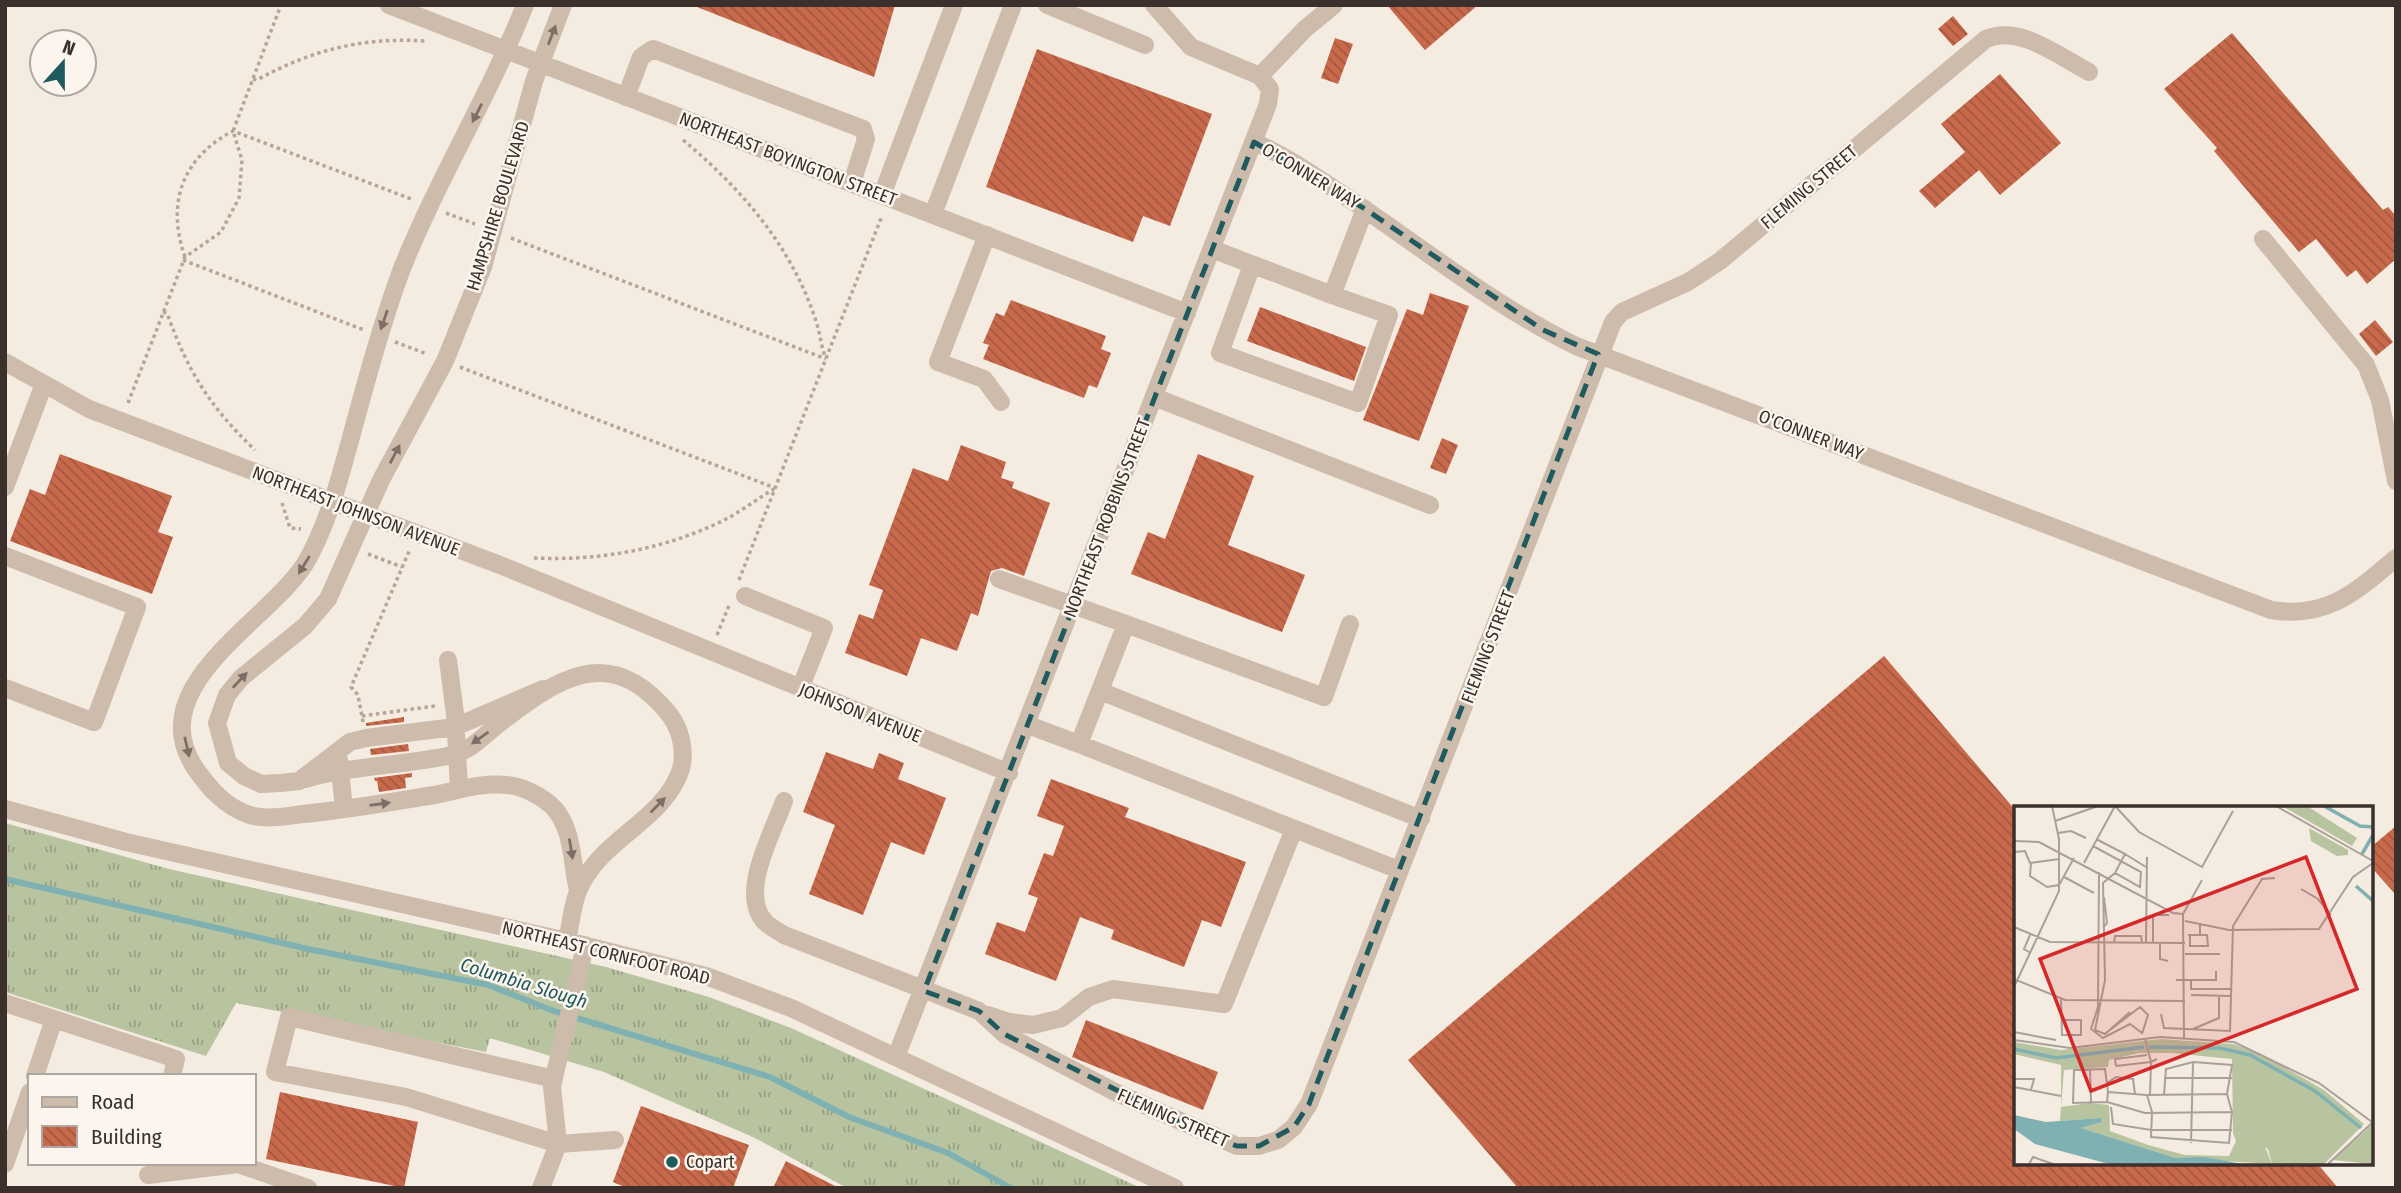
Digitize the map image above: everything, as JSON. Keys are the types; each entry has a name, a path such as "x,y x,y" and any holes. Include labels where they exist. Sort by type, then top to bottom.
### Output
{"street":[{"name":"NORTHEAST BOYINGTON STREET","path":"389,5 1187,313"},
{"path":"525,5 507,51 429,206 401,271 379,335 332,503 309,557 288,588 249,621 196,680 186,707 184,732 189,758 204,780 225,803 252,816 285,816 344,809 433,796 458,788 510,785 534,794 554,809 568,833 578,890"},
{"name":"HAMPSHIRE BOULEVARD","path":"455,755 340,769 299,781 261,784 244,776 228,763 217,723 227,695 241,678 305,626 328,600 353,549 380,481 445,361 494,232 540,65 563,5"},
{"path":"886,196 954,5"},
{"path":"933,215 1013,5"},
{"path":"1047,5 1145,45"},
{"path":"1154,5 1191,47 1260,76 1305,29 1334,5"},
{"name":"FLEMING STREET","path":"784,801 756,878 753,895 766,923 784,935 979,1012 1004,1034 1117,1093 1211,1137 1237,1146 1259,1146 1278,1140 1294,1127 1310,1104 1598,354 1613,322 1622,312 1688,282 1720,261 1986,39 2005,34 2023,38 2089,72"},
{"path":"626,97 641,57 653,48 863,129 866,139 852,183"},
{"name":"NORTHEAST ROBBINS STREET","path":"896,1057 1254,142 1268,104 1270,89 1260,76"},
{"name":"O'CONNER WAY","path":"1254,142 1276,152 1365,209 1543,330 1598,354 2271,610 2308,612 2329,606 2363,585 2396,558"},
{"path":"1332,295 1365,209"},
{"path":"987,235 938,362 984,379 1001,402"},
{"path":"2263,239 2367,365 2380,400 2396,481"},
{"path":"1212,249 1389,315 1358,403 1220,353 1252,265"},
{"name":"NORTHEAST JOHNSON AVENUE","path":"5,362 89,409 365,516 713,645"},
{"path":"5,487 11,458 44,384"},
{"path":"1154,397 1430,505"},
{"path":"5,556 137,607 94,722 5,688"},
{"path":"999,579 1324,697 1350,624"},
{"path":"738,593 824,628 800,689"},
{"path":"1079,744 1126,624"},
{"name":"JOHNSON AVENUE","path":"713,645 800,689 1009,773"},
{"path":"448,660 454,704 458,788"},
{"path":"299,781 338,749 366,738 455,727 577,674 611,674 637,684 655,697 677,724 682,746 682,766 671,791 657,808 603,853 578,890 567,941"},
{"path":"455,755 543,689"},
{"path":"1100,691 1421,819"},
{"path":"1028,725 1399,870"},
{"path":"338,749 344,809"},
{"name":"NORTHEAST CORNFOOT ROAD","path":"5,808 115,839 586,945 694,973 749,991 1175,1188"},
{"path":"979,1012 1009,1022 1033,1025 1062,1018 1089,997 1113,989 1224,1004 1294,829"},
{"path":"541,1188 558,1144 555,1071 586,945"},
{"path":"5,1003 176,1059 172,1074"},
{"path":"555,1071 289,1017 275,1072 406,1097 558,1144 615,1140"},
{"path":"36,1074 54,1019"},
{"path":"5,1164 28,1098"},
{"path":"148,1175 230,1165"},
{"path":"241,1165 308,1188"}],"path":[{"path":"184,259 176,225 177,204 186,175 210,146 233,131 281,5"},
{"path":"253,79 257,80 305,57 359,41 430,41"},
{"path":"685,120 680,133 681,139 742,193 781,248 812,311 826,359"},
{"path":"233,131 415,201"},
{"path":"126,406 184,259 220,232 239,198 242,160 233,131"},
{"path":"713,645 738,593 886,196"},
{"path":"443,212 480,226"},
{"path":"508,237 826,359"},
{"path":"184,259 365,330"},
{"path":"163,312 167,313 189,369 208,400 261,457 263,461 259,475"},
{"path":"393,341 431,356"},
{"path":"457,366 775,488"},
{"path":"535,564 526,559 613,555 676,540 727,518 775,488"},
{"path":"281,500 290,528 318,536"},
{"path":"366,738 358,695 351,687 410,548 422,553"},
{"path":"353,549 402,567"},
{"path":"362,716 454,704"}],"highlighted area":[{"path":"1254,142 1365,209 1543,330 1598,354 1309,1104 1294,1127 1259,1146 1237,1146 1211,1137 1004,1034 979,1011 924,991"}],"green space":[{"path":"5,823 169,869 606,967 709,997 791,1028 1141,1188 847,1188 755,1138 604,1072 490,1038 486,1052 236,1003 206,1056 5,992"}],"building":[{"path":"692,5 895,5 874,77"},
{"path":"1387,5 1478,5 1425,50"},
{"path":"1953,16 1968,34 1953,46 1938,29"},
{"path":"2232,33 2383,210 2388,207 2396,216 2396,259 2367,284 2356,270 2347,277 2316,239 2299,252 2214,151 2217,148 2164,89"},
{"path":"1335,38 1353,44 1338,84 1321,78"},
{"path":"1037,49 1212,114 1170,226 1143,216 1133,242 986,187"},
{"path":"2000,74 2061,143 2000,195 1979,170 1935,208 1919,191 1965,152 1941,124"},
{"path":"1430,293 1469,306 1419,441 1363,420 1407,309 1423,315"},
{"path":"1011,300 1106,336 1101,349 1111,353 1097,388 1089,385 1084,398 983,359 989,345 983,343 996,313 1004,316"},
{"path":"1260,307 1366,347 1354,381 1247,341"},
{"path":"2375,320 2393,342 2376,356 2359,334"},
{"path":"1442,438 1458,445 1446,474 1430,468"},
{"path":"961,445 1006,462 1001,478 1014,482 1012,488 1050,503 1024,576 1002,568 991,571 978,616 971,613 957,651 921,638 907,676 845,653 859,614 873,619 883,590 869,585 913,468 948,481"},
{"path":"60,454 172,496 158,532 173,537 152,594 10,541 30,489 45,495"},
{"path":"1198,454 1254,476 1228,545 1305,575 1282,632 1131,574 1148,532 1165,539"},
{"path":"1884,656 2014,809 2014,1165 2319,1165 2338,1188 1518,1188 1408,1060"},
{"path":"404,717 404,722 366,726 366,723"},
{"path":"408,744 409,751 371,755 370,749"},
{"path":"826,752 873,769 879,753 904,763 898,779 946,798 924,855 891,842 863,915 809,894 835,825 803,812"},
{"path":"412,773 412,777 405,778 406,788 379,792 374,778"},
{"path":"1051,779 1129,808 1125,817 1246,862 1221,927 1202,920 1184,967 1111,939 1114,930 1080,917 1056,981 985,954 997,922 1025,932 1038,898 1028,894 1044,853 1053,856 1064,826 1037,816"},
{"path":"2396,826 2396,895 2373,869 2373,845"},
{"path":"1086,1020 1218,1072 1203,1110 1072,1057"},
{"path":"280,1092 418,1122 404,1188 266,1159"},
{"path":"641,1106 749,1145 733,1188 627,1188 613,1182"},
{"path":"786,1161 839,1188 773,1188"}],"waterway":[{"name":"Columbia Slough","path":"5,879 308,949 488,985 554,1011 770,1077 849,1117 948,1153 1011,1188"}],"place":[{"name":"Copart","path":"672,1162"}]}
